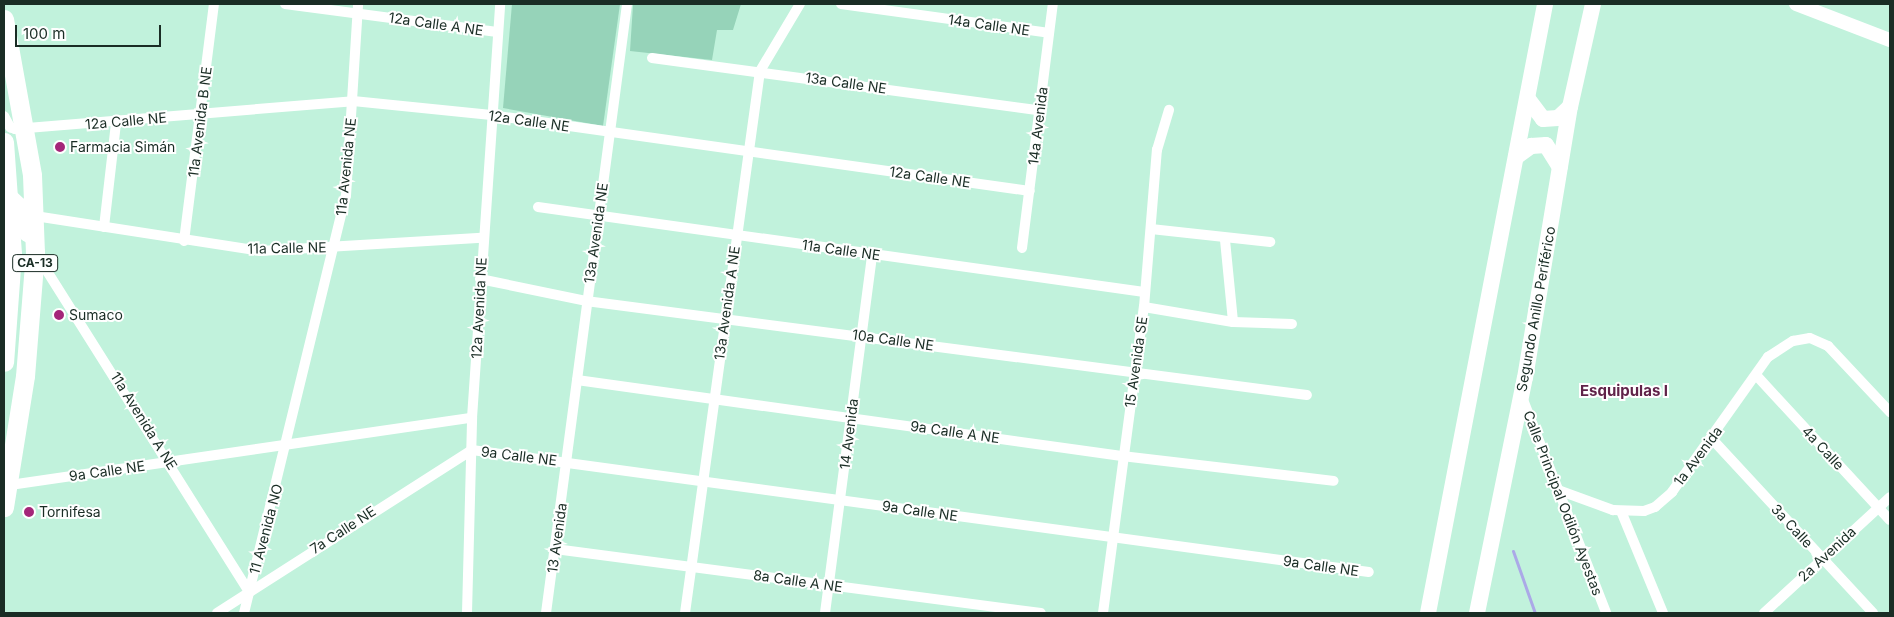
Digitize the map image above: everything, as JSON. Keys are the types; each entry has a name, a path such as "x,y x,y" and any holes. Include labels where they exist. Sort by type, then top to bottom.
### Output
{"highway":[{"name":"CA-13","path":"4,19 26,128 35,216 35,247 25,376 10,485 4,507"},
{"name":"CA-13","path":"4,142 8,253 4,362"}],"main road":[{"path":"1428,613 1545,4"},
{"name":"Segundo Anillo Periférico","path":"1477,613 1521,393 1570,107 1593,4"},
{"path":"1528,99 1543,119 1558,118 1570,107"},
{"path":"1516,157 1531,146 1546,145 1560,167"}],"street":[{"name":"11a Avenida B NE","path":"184,241 202,114 214,4"},
{"name":"12a Calle A NE","path":"285,4 357,8 497,32"},
{"name":"12a Avenida NE","path":"467,613 472,418 490,115 500,4"},
{"name":"13a Avenida NE","path":"567,462 586,300 611,133 627,4"},
{"name":"13a Avenida A NE","path":"685,613 716,398 724,316 760,71 800,4"},
{"name":"14a Calle NE","path":"841,4 1049,33"},
{"name":"14a Avenida","path":"1022,248 1053,4"},
{"path":"1796,4 1890,40"},
{"name":"11a Avenida NE","path":"288,444 346,196 357,8"},
{"name":"13a Calle NE","path":"652,58 1040,110"},
{"name":"12a Calle NE","path":"26,128 116,123 353,101 490,115 749,153 1030,191"},
{"name":"15 Avenida SE","path":"1103,613 1122,456 1144,307 1157,150 1168,110"},
{"path":"4,116 10,128 26,128"},
{"path":"104,227 116,123"},
{"name":"11a Avenida A NE","path":"6,190 21,202 25,236 35,247 249,592"},
{"name":"11a Calle NE","path":"538,207 1144,292"},
{"name":"11a Calle NE","path":"35,216 184,241 260,251 482,238"},
{"path":"1151,229 1187,231 1225,240 1270,242"},
{"path":"1225,240 1233,322"},
{"name":"14 Avenida","path":"825,613 872,254"},
{"name":"10a Calle NE","path":"480,279 586,300 724,316 1135,374 1307,395"},
{"path":"1144,307 1233,322 1292,324"},
{"name":"1a Avenida","path":"1558,490 1621,511 1644,511 1662,502 1712,439 1768,357 1793,341 1810,338 1828,346 1890,412"},
{"name":"4a Calle","path":"1756,375 1890,520"},
{"name":"9a Calle A NE","path":"577,380 851,416 1122,456 1334,481"},
{"name":"Calle Principal Odilón Ayestas","path":"1521,393 1606,613"},
{"name":"9a Calle NE","path":"10,485 472,418"},
{"name":"3a Calle","path":"1712,439 1873,613"},
{"name":"11 Avenida NO","path":"244,613 288,444"},
{"name":"9a Calle NE","path":"472,450 1369,572"},
{"name":"7a Calle NE","path":"217,613 472,450"},
{"name":"13 Avenida","path":"546,613 567,462"},
{"name":"2a Avenida","path":"1770,611 1822,558 1890,497"},
{"path":"1621,511 1663,613"},
{"name":"8a Calle A NE","path":"555,548 1041,613"}],"green space":[{"path":"512,4 620,4 603,126 503,108"},
{"path":"741,4 733,30 717,30 712,60 630,51 633,5"}],"waterway":[{"path":"1513,551 1535,613"}],"place":[{"name":"Farmacia Simán","path":"60,147"},
{"name":"Sumaco","path":"59,315"},
{"name":"Tornifesa","path":"29,512"}],"district":[{"name":"Esquipulas I","path":"1624,391"}]}
